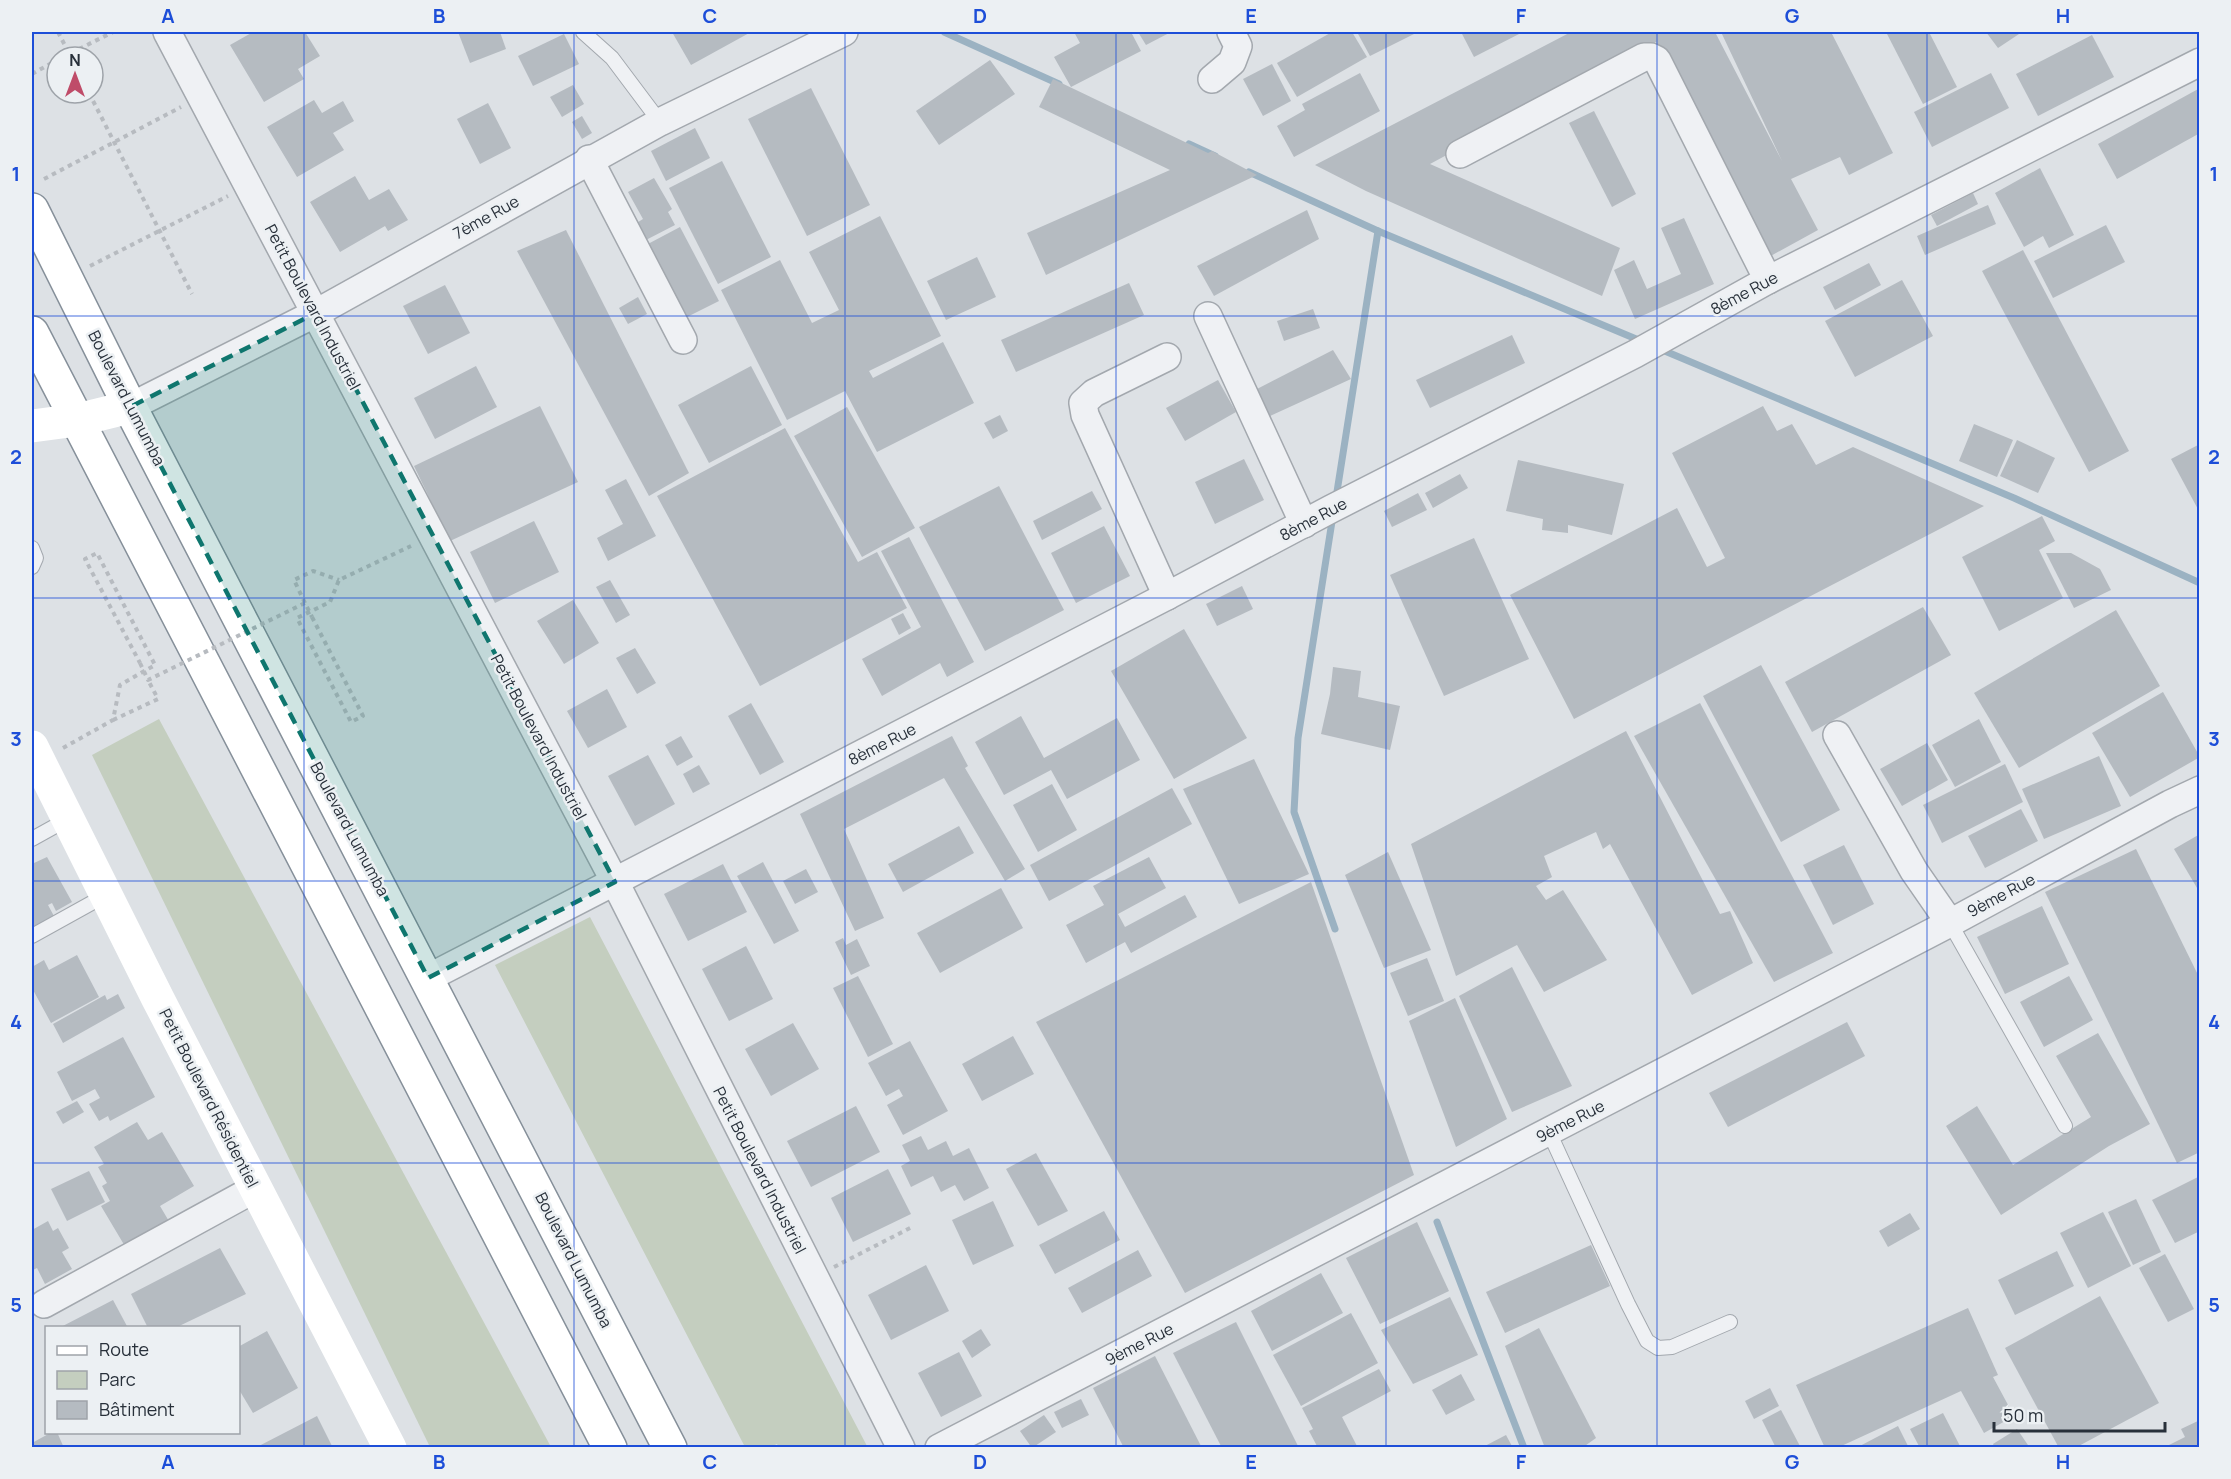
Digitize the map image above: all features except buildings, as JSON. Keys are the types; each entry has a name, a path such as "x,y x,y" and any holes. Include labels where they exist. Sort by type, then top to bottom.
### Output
{"main road":[{"name":"Boulevard Lumumba","path":"32,210 130,406 670,1448"},
{"path":"32,333 610,1448"},
{"path":"32,426 77,420 130,406"},
{"name":"Petit Boulevard Résidentiel","path":"35,754 390,1448"}],"street":[{"name":"Petit Boulevard Industriel","path":"167,32 615,882 901,1448"},
{"name":"7ème Rue","path":"130,406 316,313 589,159 844,32"},
{"path":"1212,79 1232,62 1238,46 1231,32"},
{"path":"1460,154 1644,57 1651,57 1657,60 1768,280"},
{"name":"8ème Rue","path":"428,978 1331,509 1635,354 1768,280 2199,62"},
{"path":"589,159 683,340"},
{"path":"1208,316 1304,524"},
{"path":"1167,357 1094,393 1083,403 1085,415 1167,596"},
{"path":"1837,735 1914,870 1950,923"},
{"name":"9ème Rue","path":"939,1448 1950,923 2199,790"},
{"path":"44,1304 256,1188"}],"lane":[{"path":"583,32 612,58 660,122"},
{"path":"32,548 36,558 32,567"},
{"path":"32,839 68,819"},
{"path":"32,936 106,895"},
{"path":"1950,923 2065,1126"},
{"path":"1549,1132 1647,1341 1658,1348 1672,1347 1730,1322"}],"path":[{"path":"89,45 113,32"},
{"path":"95,105 192,294"},
{"path":"44,179 185,105"},
{"path":"87,268 234,193"},
{"path":"339,580 313,571 294,580 304,603 312,617 363,716 351,722 297,618 330,602 339,580 434,536"},
{"path":"35,754 113,720 138,709 158,699 148,680 140,663 85,559 97,554 155,665 120,685 113,720"},
{"path":"148,680 304,603"},
{"path":"815,1277 914,1226"}],"highlighted area":[{"path":"316,313 615,882 428,978 130,407"}],"green space":[{"path":"159,719 551,1447 430,1447 92,755"},
{"path":"590,917 867,1446 779,1448 777,1444 770,1447 745,1447 495,965"}],"waterway":[{"path":"944,32 1059,84"},
{"path":"1189,144 1215,156"},
{"path":"1249,172 1378,231 1641,341"},
{"path":"1336,498 1378,231"},
{"path":"1660,349 2014,498 2200,583"},
{"path":"1333,515 1298,738 1294,812 1335,929"},
{"path":"1437,1222 1524,1448"}]}
